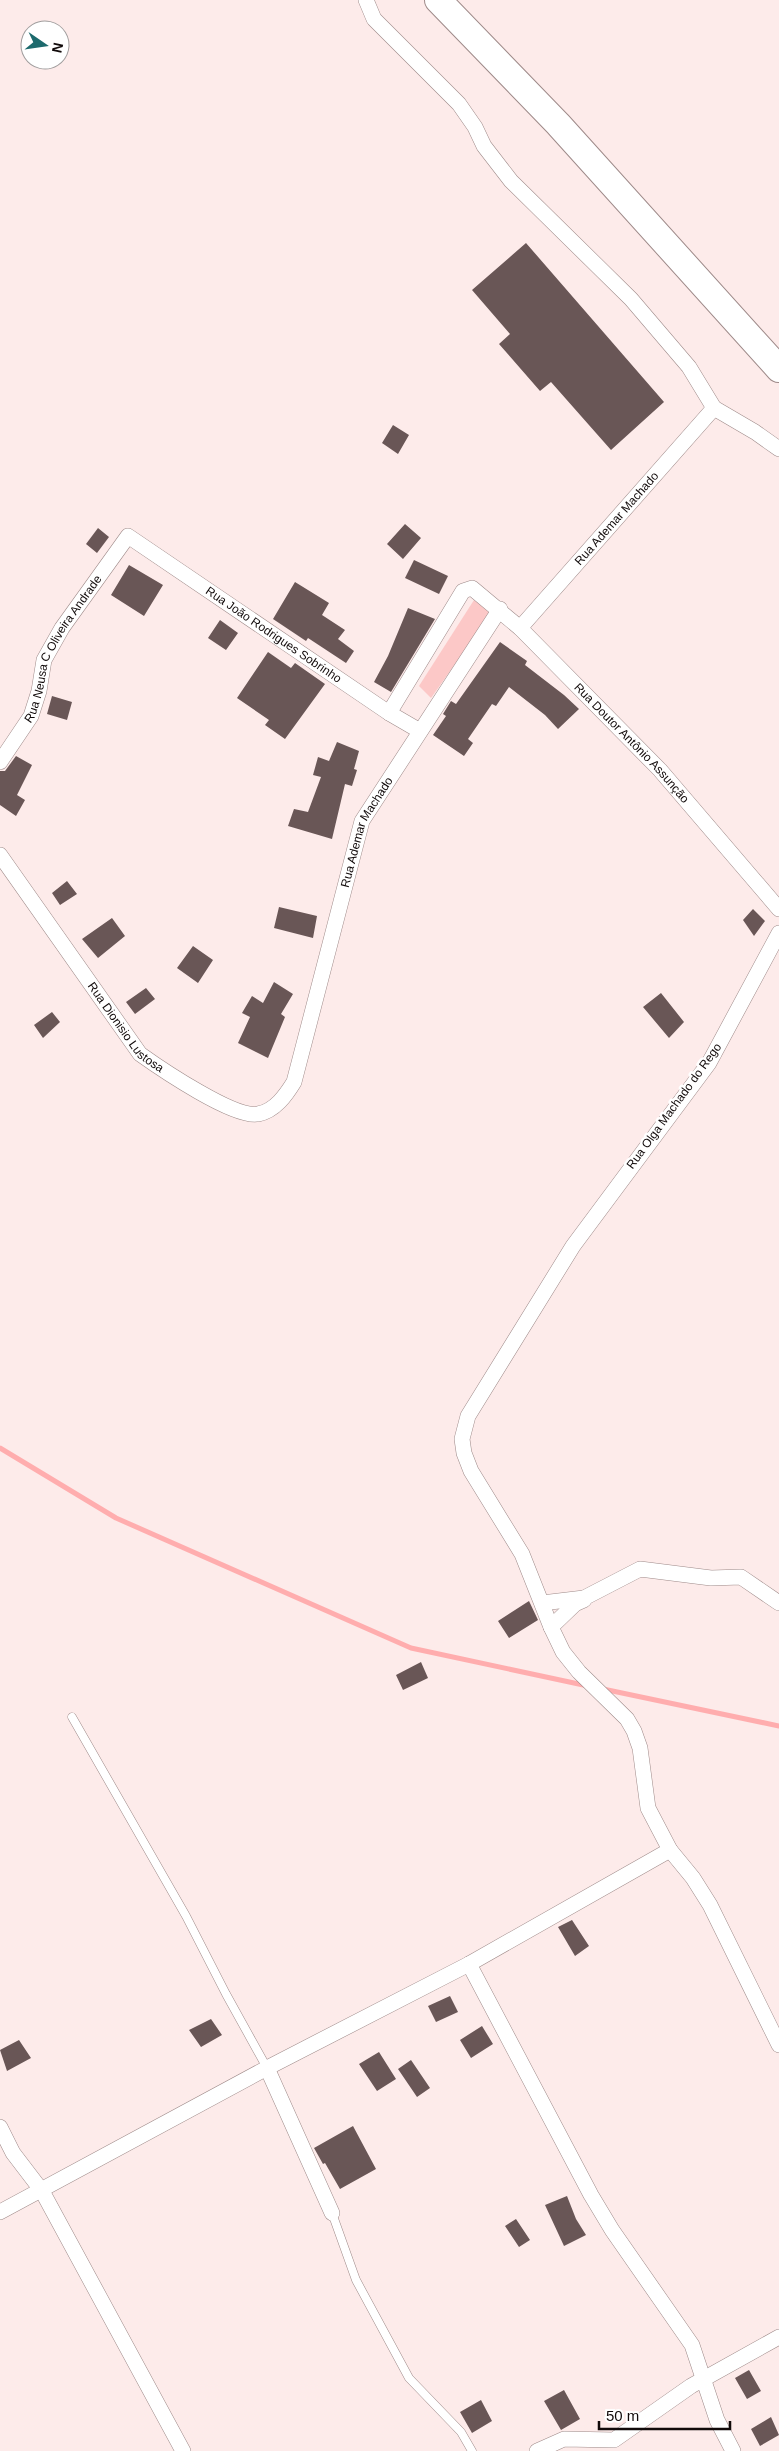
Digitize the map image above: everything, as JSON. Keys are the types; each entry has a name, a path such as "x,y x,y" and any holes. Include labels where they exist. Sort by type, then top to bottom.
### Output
{"highway":[{"path":"438,0 558,124 770,355 779,369"}],"street":[{"path":"366,0 374,19 460,104 484,146 511,181 638,307 689,368 714,408 764,437 779,449"},
{"name":"Rua Ademar Machado","path":"520,628 714,408"},
{"name":"Rua João Rodrigues Sobrinho","path":"128,536 389,713 420,731"},
{"name":"Rua Neusa C Oliveira Andrade","path":"0,762 31,716 39,690 44,660 62,628 128,536"},
{"name":"Rua Doutor Antônio Assunção","path":"389,713 463,590 472,588 500,609 520,628 660,770 779,909"},
{"name":"Rua Ademar Machado","path":"294,1082 357,834 362,822 500,609"},
{"name":"Rua Dionisio Lustosa","path":"0,855 140,1054 166,1072 237,1111 258,1115 272,1108 284,1098 294,1082"},
{"name":"Rua Olga Machado do Rego","path":"779,933 709,1063 643,1149 573,1246 468,1416 462,1439 464,1453 471,1471 522,1554 550,1627 563,1652 579,1672 627,1719 634,1731 640,1748 648,1808 670,1850 693,1878 710,1905 779,2045"},
{"path":"542,1604 584,1598 640,1569 711,1578 741,1576 779,1603"},
{"path":"550,1627 575,1604 615,1583 660,1577 704,1576 757,1590 779,1608"},
{"path":"0,2212 267,2068 469,1964 670,1850"},
{"path":"469,1964 591,2195 612,2230 692,2345 706,2380 715,2413 733,2451"},
{"path":"267,2068 332,2213"},
{"path":"0,2127 13,2153 42,2191 183,2451"},
{"path":"537,2451 564,2439 614,2440 691,2386 706,2380 779,2337"}],"lane":[{"path":"72,1717 186,1916 267,2068"},
{"path":"332,2213 356,2280 409,2378 461,2432 472,2451"}],"shaded area":[{"path":"474,600 491,613 431,698 419,686"}],"building":[{"path":"526,243 664,402 611,450 551,382 540,391 499,344 510,334 472,290"},
{"path":"393,425 409,435 398,454 382,443"},
{"path":"405,524 421,538 403,559 387,544"},
{"path":"98,528 109,537 97,553 86,544"},
{"path":"414,560 448,576 439,594 405,578"},
{"path":"129,565 163,585 144,616 111,595"},
{"path":"295,582 329,603 322,615 345,630 338,639 354,651 346,663 308,638 306,641 273,619"},
{"path":"408,608 435,619 391,692 374,682 388,656"},
{"path":"220,620 238,633 226,650 208,638"},
{"path":"500,642 527,661 525,665 579,709 558,729 545,715 509,687 496,706 492,704 468,739 473,743 464,756 433,735 446,716 443,714 451,701 456,704"},
{"path":"268,652 291,668 295,663 325,684 285,739 265,725 269,720 237,698"},
{"path":"52,696 72,702 67,720 47,714"},
{"path":"337,742 359,751 354,769 357,770 352,786 345,784 332,839 288,826 294,809 308,812 321,777 313,775 318,757 329,761"},
{"path":"16,756 32,765 17,795 25,800 16,816 0,805 0,771 5,771"},
{"path":"67,881 77,894 60,905 52,893"},
{"path":"279,907 317,916 313,938 274,928"},
{"path":"753,909 765,921 754,936 743,920"},
{"path":"112,918 125,936 98,958 82,939"},
{"path":"193,946 213,960 198,983 177,968"},
{"path":"274,982 293,994 281,1014 285,1017 268,1058 238,1043 250,1017 242,1013 252,996 263,1003"},
{"path":"146,988 155,999 135,1014 126,1002"},
{"path":"661,993 684,1022 669,1038 643,1007"},
{"path":"52,1012 60,1022 43,1038 34,1025"},
{"path":"529,1601 538,1620 509,1638 498,1621"},
{"path":"421,1662 428,1678 403,1690 396,1675"},
{"path":"572,1920 589,1946 575,1956 558,1927"},
{"path":"450,1996 458,2012 436,2022 428,2006"},
{"path":"211,2019 222,2035 201,2047 189,2030"},
{"path":"482,2026 493,2044 471,2058 460,2040"},
{"path":"19,2040 31,2058 7,2071 0,2050"},
{"path":"379,2052 396,2079 377,2091 359,2064"},
{"path":"411,2060 430,2088 417,2097 398,2069"},
{"path":"353,2126 376,2169 340,2189 314,2148"},
{"path":"567,2196 576,2219 586,2235 564,2246 545,2205"},
{"path":"516,2219 530,2240 519,2247 505,2226"},
{"path":"749,2370 761,2391 747,2399 735,2378"},
{"path":"564,2390 580,2419 561,2430 544,2401"},
{"path":"481,2400 492,2421 472,2433 460,2412"},
{"path":"771,2417 779,2435 760,2446 751,2429"}],"waterway":[{"path":"0,1448 116,1518 411,1648 588,1686"},
{"path":"603,1689 779,1726"}]}
